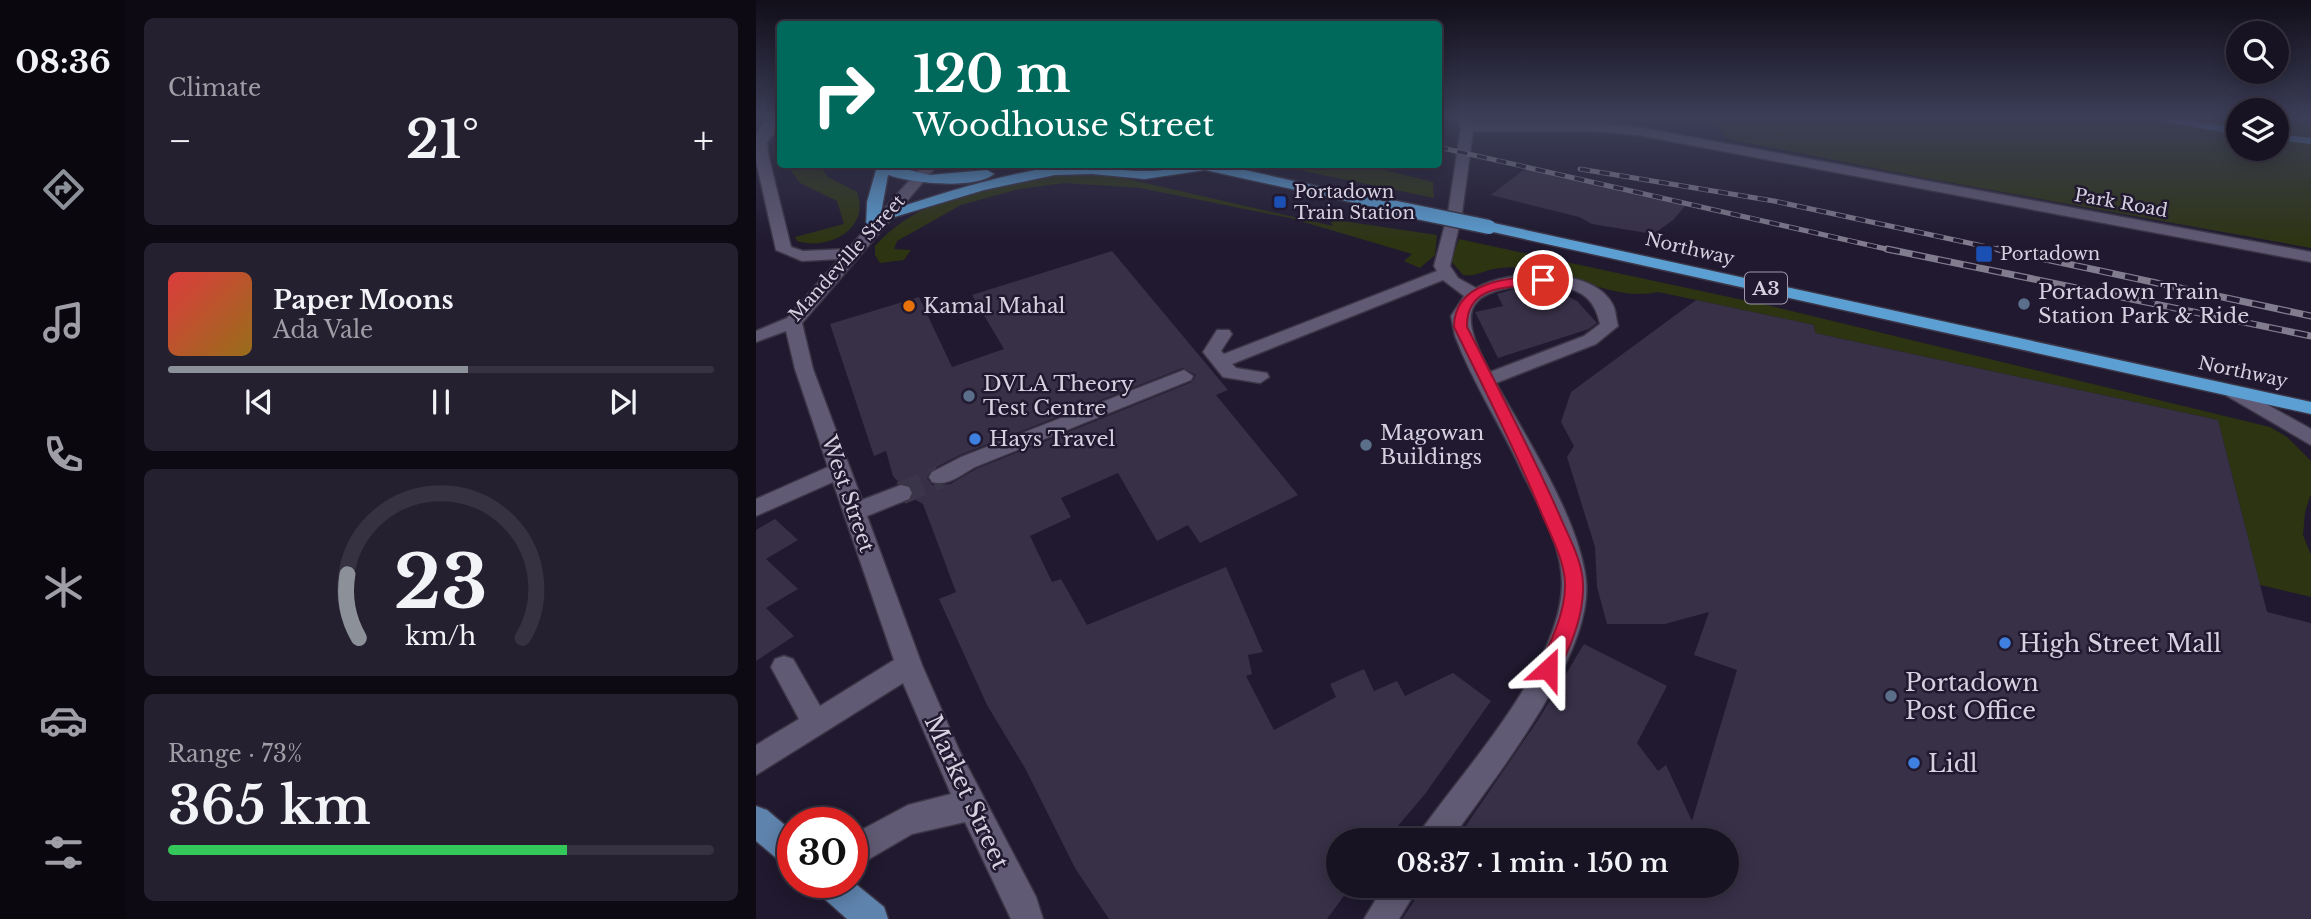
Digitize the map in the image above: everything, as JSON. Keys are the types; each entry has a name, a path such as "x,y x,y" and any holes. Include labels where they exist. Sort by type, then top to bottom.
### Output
{"highway":[{"path":"881,168 874,202 879,223 981,186 1055,171 1092,170 1144,175 1191,168"},
{"path":"892,168 923,174 999,168"},
{"path":"923,174 951,168"},
{"name":"Northway","path":"1203,168 1489,227 2311,408"}],"main road":[{"path":"756,821 777,839"},
{"path":"848,898 872,919"}],"street":[{"path":"761,159 784,250 802,256 853,254"},
{"path":"1460,159 1455,213 1444,257 1446,274 1475,295"},
{"name":"Park Road","path":"1786,159 2311,257"},
{"name":"Mandeville Street","path":"794,326 923,174"},
{"path":"1221,362 1446,274"},
{"path":"1441,828 1540,683 1556,655 1573,603 1574,581 1565,548 1526,457 1486,380 1460,327 1460,313 1475,295 1504,282 1559,281 1593,291 1605,302 1610,312 1609,326 1590,340 1486,380"},
{"path":"762,335 794,326"},
{"name":"West Street","path":"794,326 804,369 909,665"},
{"path":"1223,334 1212,352 1230,373 1260,377"},
{"path":"940,477 968,462 1184,376"},
{"path":"2234,392 2311,438"},
{"path":"756,508 841,470"},
{"path":"854,512 901,493"},
{"path":"756,761 909,665"},
{"name":"Market Street","path":"909,665 971,806 1025,908 1027,919"},
{"path":"785,667 816,724"},
{"path":"868,842 885,830 922,812 971,806"},
{"path":"1380,919 1395,898"}],"green space":[{"path":"1828,159 2289,161 2289,159 2311,159 2311,248"},
{"path":"792,168 821,168 828,177 857,192 860,205 858,217 844,234 821,243 797,241 795,237 844,224 837,201 800,183 791,171"},
{"path":"1289,168 1376,168 1433,182 1434,198"},
{"path":"1081,172 1119,177 1333,226 1329,219 1437,235 1435,255 1420,268 1404,261 1412,254 1290,218 1140,188 1065,183 1019,189 961,205 897,241 894,249 911,250 904,260 880,263 875,255 875,246 895,227 944,200 998,184"},
{"path":"1459,239 1771,306 2270,427 2287,437 2311,461 2311,494 2305,512 2303,535 2311,555 2311,597 2260,585 2218,420 1815,333 1814,325 1658,292 1641,294 1608,290 1544,270 1515,267 1463,275 1451,261"}],"building":[{"path":"1530,168 1687,204 1673,220 1655,233 1647,233 1592,224 1579,217 1491,195"},
{"path":"1112,251 1228,390 1216,395 1298,495 1200,543 1188,525 1157,541 1118,473 1061,498 1071,517 1030,536 1052,582 1061,579 1087,625 1226,567 1263,652 1248,655 1252,674 1246,676 1274,730 1336,697 1330,684 1364,669 1374,691 1397,681 1405,696 1453,673 1491,701 1425,794 1396,828 1326,828 1326,898 1342,898 1327,919 1109,919 1075,868 1025,768 987,705 939,599 956,592 923,504 912,498 911,486 899,483 893,476 886,451 874,456 830,324 919,297 952,367 1004,349 972,295","holes":["1183,368 1196,375 1192,382 976,469 950,484 932,485 927,478 931,470 960,455"]},
{"path":"1515,289 1527,301 1559,292 1577,301 1597,323 1589,329 1498,358 1475,312 1503,306 1497,294"},
{"name":"High Street Mall","path":"1696,300 1814,325 1815,333 2218,420 2267,612 2311,623 2311,919 1402,919 1416,898 1739,898 1739,828 1464,828 1538,720 1584,644 1667,686 1637,743 1658,771 1666,765 1692,821 1737,670 1694,655 1709,612 1665,624 1607,624 1597,587 1595,547 1567,457 1574,446 1561,422 1571,392"},
{"path":"775,519 798,540 766,559 798,589 766,608 794,636 756,661 756,530"}],"tunnel":[{"path":"901,493 940,477"}],"railway":[{"path":"1490,159 1895,251"},
{"path":"1580,169 1774,201 2006,251"},
{"path":"1887,249 2311,336"},
{"path":"1998,249 2311,316"}],"place":[{"name":"Portadown Train Station","path":"1280,202"},
{"name":"Portadown","path":"1984,254"},
{"name":"Portadown Train Station Park & Ride","path":"2024,304"},
{"name":"Kamal Mahal","path":"909,306"},
{"name":"DVLA Theory Test Centre","path":"969,396"},
{"name":"Hays Travel","path":"975,439"},
{"name":"Magowan Buildings","path":"1366,445"},
{"name":"High Street Mall","path":"2005,643"},
{"name":"Portadown Post Office","path":"1891,696"},
{"name":"Lidl","path":"1914,763"}],"route":[{"path":"1543,280 1504,282 1487,288 1475,295 1460,313 1460,327 1526,457 1565,548 1574,581 1573,603 1556,655 1548,669"}]}
